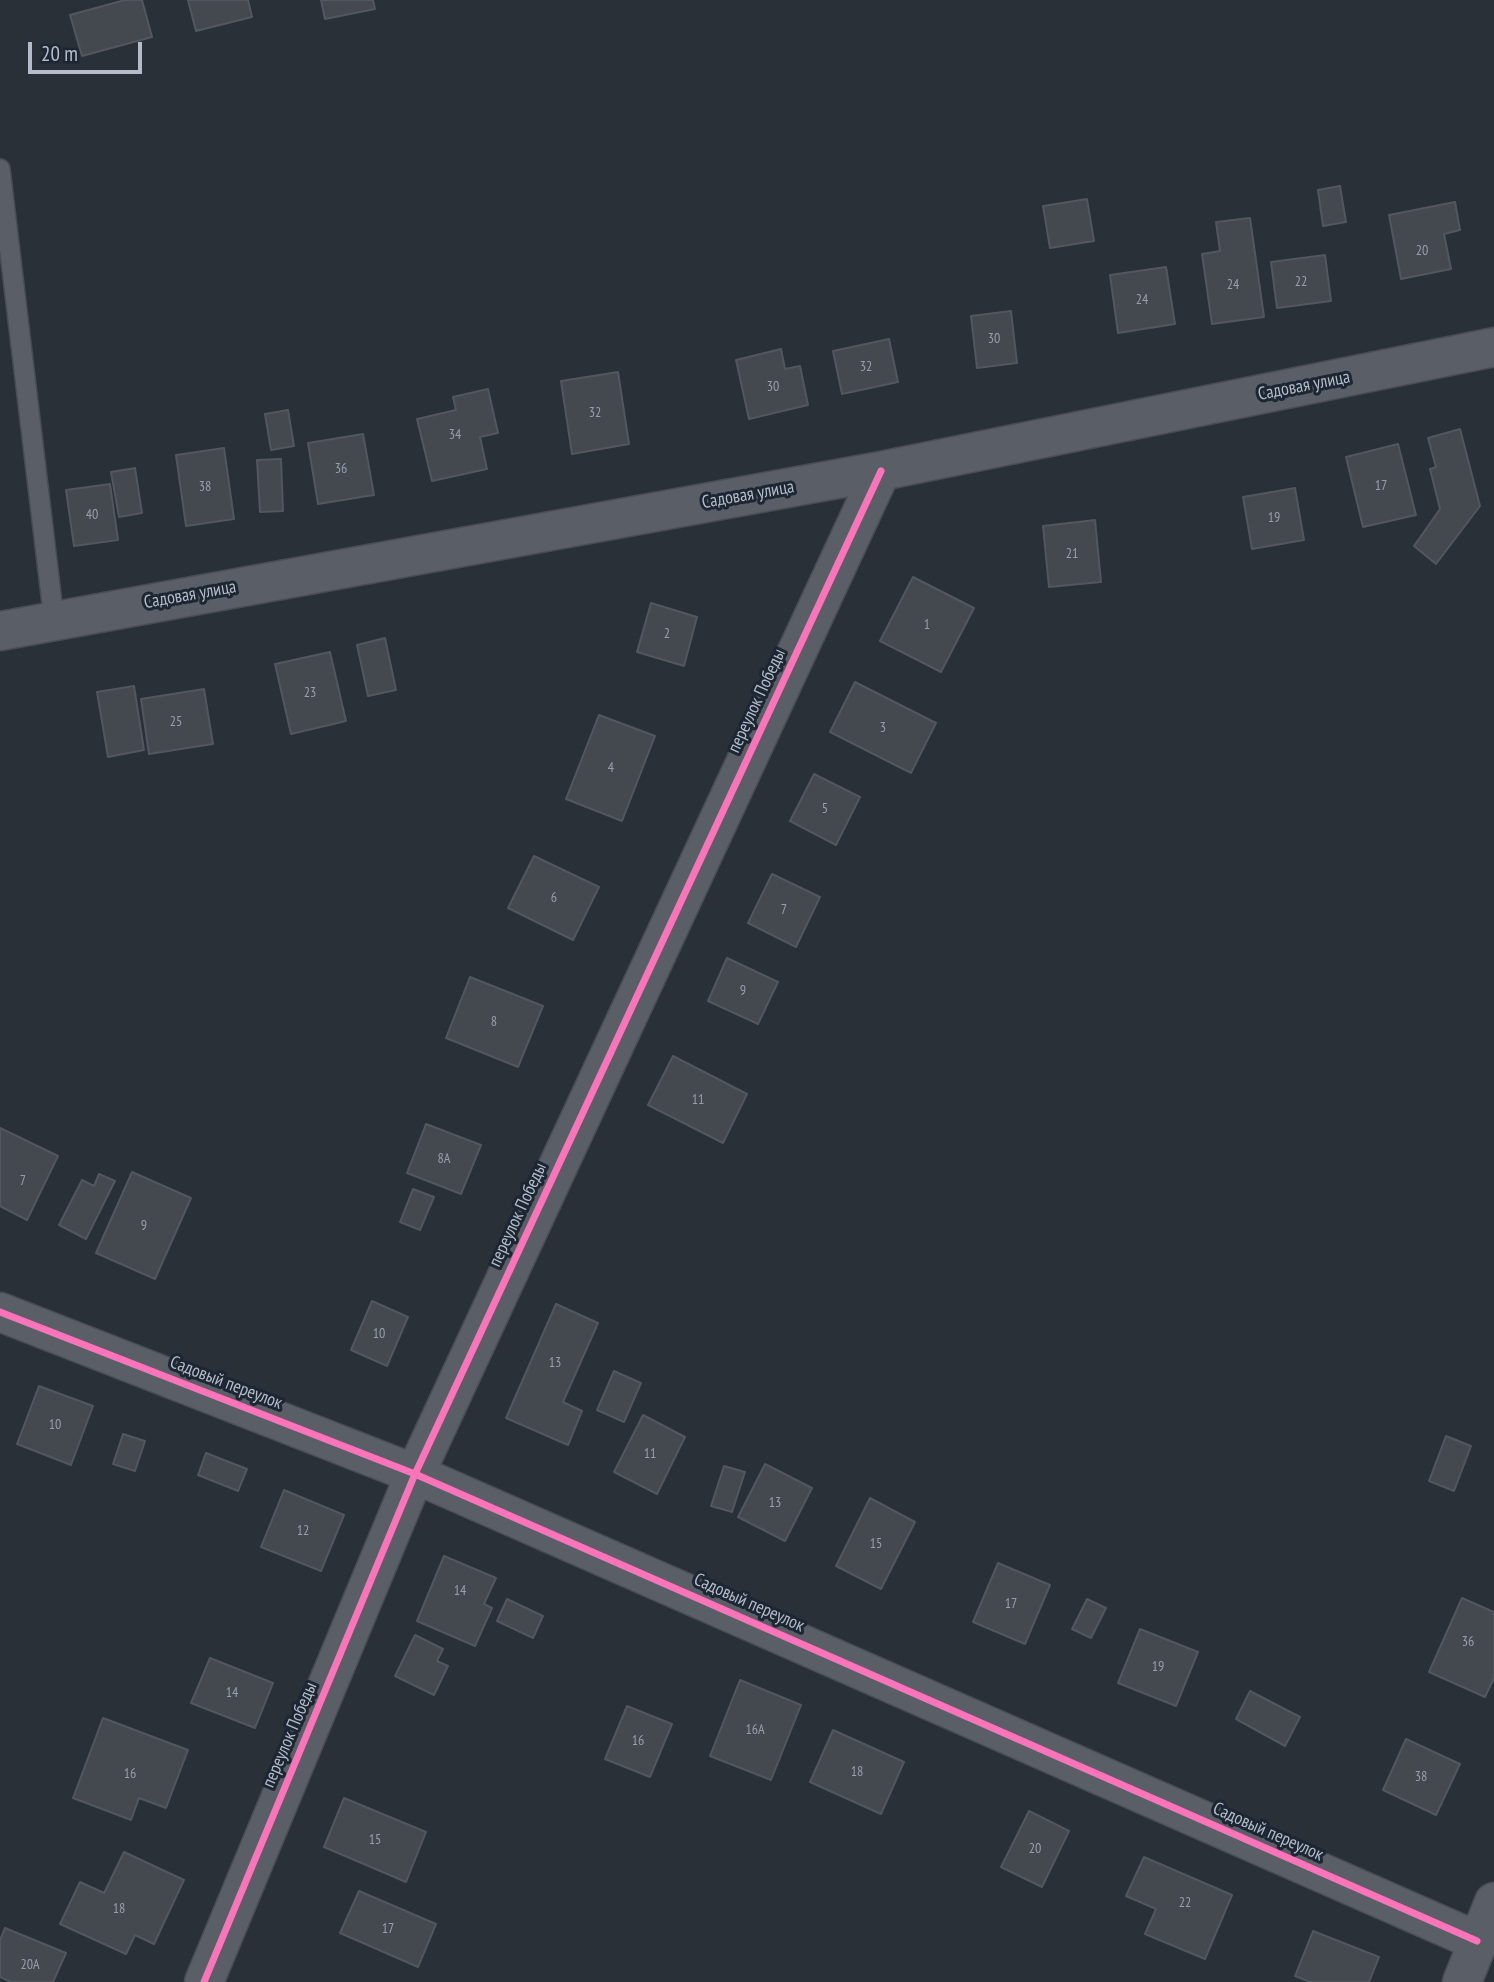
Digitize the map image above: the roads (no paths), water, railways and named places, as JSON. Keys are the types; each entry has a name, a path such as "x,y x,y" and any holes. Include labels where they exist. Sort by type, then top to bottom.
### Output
{"street":[{"name":"Садовая улица","path":"0,631 881,471 1494,347"},
{"name":"переулок Победы","path":"204,1982 415,1474 881,471"},
{"name":"Садовый переулок","path":"0,1312 415,1474 1477,1941"},
{"path":"1462,1982 1494,1902"}],"lane":[{"path":"0,169 54,620"}]}
